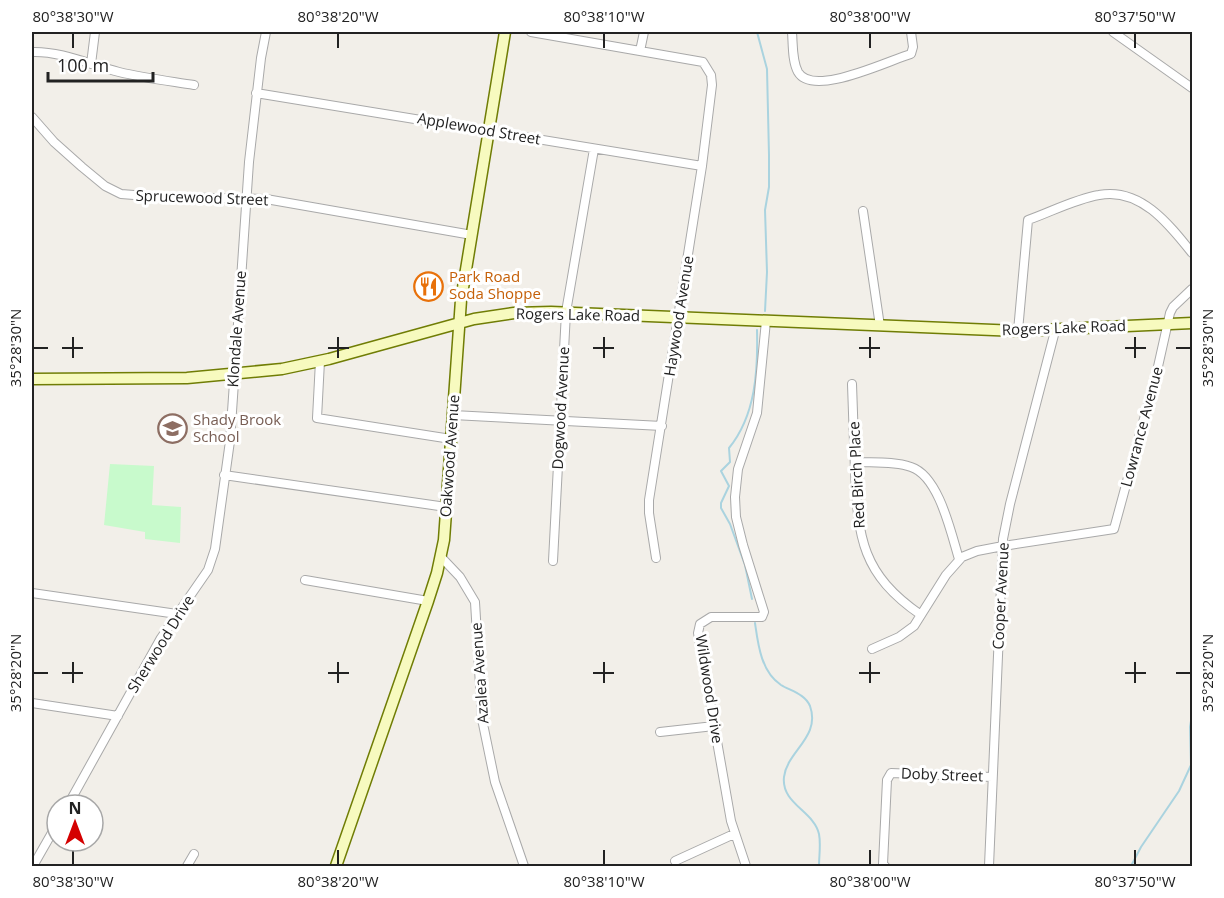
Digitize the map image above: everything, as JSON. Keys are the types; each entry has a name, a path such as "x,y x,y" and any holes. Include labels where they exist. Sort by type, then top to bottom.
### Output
{"main road":[{"name":"Oakwood Avenue","path":"336,867 428,601 441,557 460,323 505,32"},
{"name":"Rogers Lake Road","path":"32,379 187,378 282,369 460,323 514,313 566,312 1018,331 1192,323"}],"street":[{"path":"91,64 95,32"},
{"name":"Klondale Avenue","path":"224,475 230,441 246,197 256,93 266,32"},
{"path":"531,32 640,51 644,32"},
{"path":"792,32 798,72 803,78 812,82 841,78 911,54 913,47 911,32"},
{"path":"1113,32 1192,88"},
{"name":"Haywood Avenue","path":"640,51 703,62 711,75 702,166 649,500 656,558"},
{"path":"32,52 51,54 143,77 194,85"},
{"name":"Applewood Street","path":"256,93 702,166"},
{"name":"Sprucewood Street","path":"32,117 82,167 105,186 121,194 160,197 246,197 472,235"},
{"name":"Dogwood Avenue","path":"553,561 566,312 594,148"},
{"path":"1018,331 1028,220 1097,195 1111,193 1130,196 1148,206 1192,253"},
{"path":"863,211 880,326"},
{"path":"1167,324 1173,307 1192,289"},
{"name":"Wildwood Drive","path":"746,867 734,834 699,644 700,624 711,617 762,617 764,612 736,517 735,497 738,469 757,412 766,321"},
{"name":"Lowrance Avenue","path":"1003,546 1114,529 1157,371 1167,324"},
{"name":"Cooper Avenue","path":"989,867 1003,546 1010,504 1055,331"},
{"path":"320,361 317,418 451,439"},
{"name":"Red Birch Place","path":"852,384 857,520 863,545 880,579 904,603 921,615"},
{"path":"453,415 662,426"},
{"path":"855,462 896,463 914,468 927,478 937,493 959,559"},
{"path":"224,475 446,507"},
{"name":"Sherwood Drive","path":"75,793 161,638 208,570 215,549 224,475"},
{"path":"872,649 898,637 914,626 946,575 959,559 977,551 1003,546"},
{"name":"Azalea Avenue","path":"441,557 460,577 475,602 482,719 495,782 524,867"},
{"path":"305,580 428,601"},
{"path":"32,593 177,614"},
{"path":"32,703 118,716"},
{"path":"660,732 714,726"},
{"name":"Doby Street","path":"884,865 887,780 891,773 992,777"},
{"path":"675,861 734,834"},
{"path":"33,867 45,846"},
{"path":"187,867 194,854"}],"green space":[{"path":"110,464 154,466 152,505 181,507 180,543 145,539 145,532 104,525"}],"waterway":[{"path":"757,32 767,69 769,187 765,210 767,272 765,311"},
{"path":"752,599 745,565 730,524 721,508 729,486 721,471 730,462 729,448 745,421 754,392 757,330"},
{"path":"755,623 762,657 769,673 781,685 801,696 810,706 811,727 786,768 784,786 792,801 816,826 820,838 819,866"},
{"path":"1131,866 1141,847 1179,791 1191,765 1192,715"}],"place":[{"name":"Park Road Soda Shoppe","path":"428,286"},
{"name":"Shady Brook School","path":"172,429"}]}
